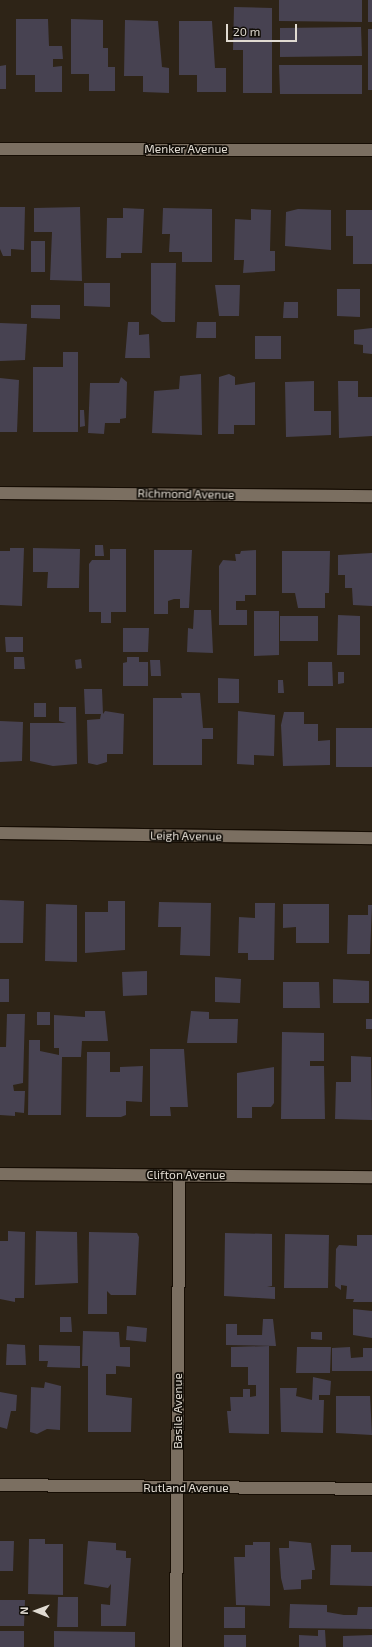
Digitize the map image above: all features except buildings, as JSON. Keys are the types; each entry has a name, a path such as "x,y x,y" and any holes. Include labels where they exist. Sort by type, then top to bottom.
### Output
{"street":[{"name":"Menker Avenue","path":"0,149 372,150"},
{"name":"Richmond Avenue","path":"0,493 372,496"},
{"name":"Leigh Avenue","path":"0,833 372,838"},
{"name":"Clifton Avenue","path":"0,1174 372,1177"},
{"name":"Basile Avenue","path":"176,1647 179,1176"},
{"name":"Rutland Avenue","path":"0,1485 372,1489"}]}
